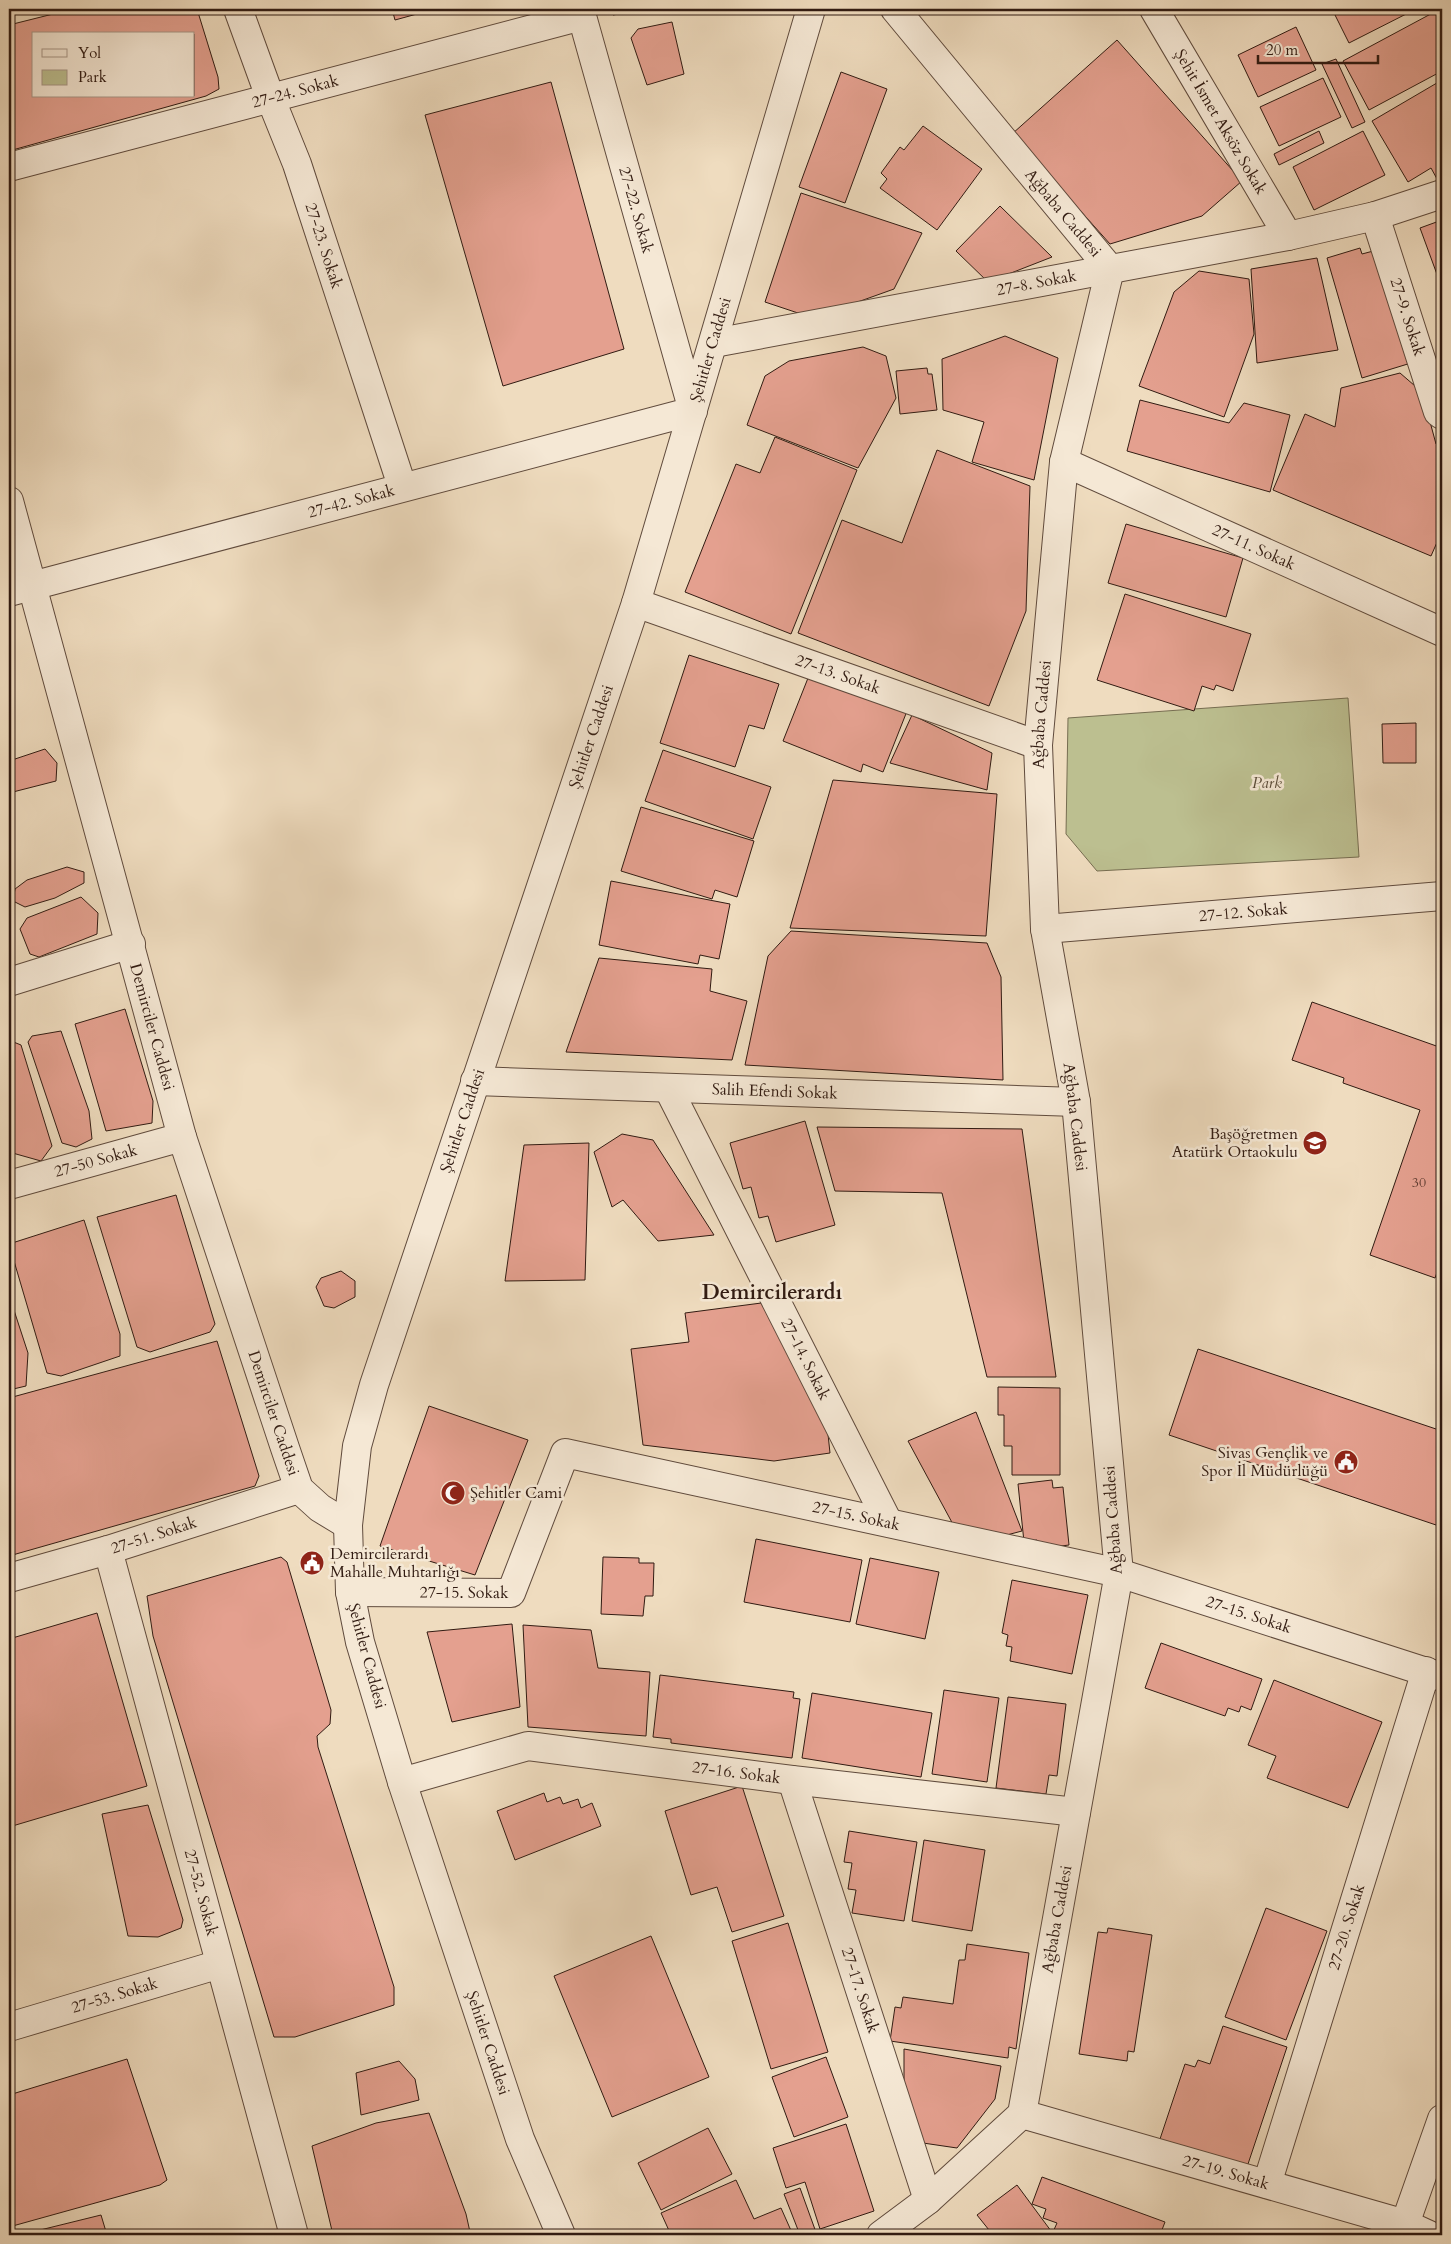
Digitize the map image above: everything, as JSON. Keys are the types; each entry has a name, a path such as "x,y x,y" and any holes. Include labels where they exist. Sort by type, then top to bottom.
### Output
{"street":[{"name":"27-23. Sokak","path":"238,9 297,164 402,486"},
{"name":"Şehitler Caddesi","path":"559,2235 520,2139 402,1782 360,1642 350,1592 348,1525 359,1437 377,1376 636,603 811,9"},
{"name":"Ağbaba Caddesi","path":"895,9 1110,268 1064,462 1038,745 1045,929 1076,1102 1119,1573 1022,2114"},
{"name":"Şehit İsmet Aksöz Sokak","path":"1154,9 1288,236"},
{"name":"27-24. Sokak","path":"9,167 581,12"},
{"name":"27-22. Sokak","path":"581,12 693,411"},
{"name":"27-8. Sokak","path":"714,343 1288,236 1376,216 1442,194"},
{"name":"27-9. Sokak","path":"1376,216 1438,412 1442,416"},
{"name":"27-42. Sokak","path":"20,588 693,411"},
{"name":"27-11. Sokak","path":"1064,462 1442,632"},
{"name":"Demirciler Caddesi","path":"9,501 20,588 131,944 182,1136 300,1489 320,1508 348,1525"},
{"name":"27-13. Sokak","path":"636,603 1038,745"},
{"name":"27-12. Sokak","path":"1045,929 1442,896"},
{"path":"9,982 131,944"},
{"name":"Salih Efendi Sokak","path":"475,1081 1076,1102"},
{"name":"27-14. Sokak","path":"668,1088 888,1522"},
{"name":"27-50 Sokak","path":"9,1185 182,1136"},
{"name":"27-15. Sokak","path":"350,1592 511,1592 565,1453 1119,1573 1434,1674"},
{"name":"27-51. Sokak","path":"9,1578 108,1550 300,1489"},
{"name":"27-52. Sokak","path":"108,1550 294,2235"},
{"name":"27-20. Sokak","path":"1267,2184 1434,1674"},
{"name":"27-16. Sokak","path":"402,1782 528,1746 792,1780 1076,1812"},
{"name":"27-17. Sokak","path":"792,1780 928,2200"},
{"name":"27-53. Sokak","path":"9,2027 220,1964"},
{"path":"881,2235 928,2200 1022,2114"},
{"name":"27-19. Sokak","path":"1022,2114 1267,2184 1397,2230 1429,2235"},
{"path":"1397,2230 1442,2119"}],"green space":[{"name":"Park","path":"1348,698 1359,857 1097,871 1066,834 1068,718"}],"building":[{"path":"73,9 197,9 218,77 219,89 206,96 9,151 9,25"},
{"path":"392,9 435,9 395,20"},
{"path":"611,9 647,9 613,15"},
{"path":"1332,9 1416,9 1349,43"},
{"path":"1442,9 1442,71 1369,110 1343,61"},
{"path":"672,22 684,74 647,85 631,38 638,29"},
{"path":"1296,27 1316,70 1258,97 1238,55"},
{"path":"1117,40 1242,181 1202,216 1110,244 1012,134"},
{"path":"1336,59 1365,122 1352,128 1322,64"},
{"path":"841,72 887,89 845,203 799,187"},
{"path":"1323,78 1341,117 1279,146 1260,107"},
{"path":"1442,80 1442,188 1431,168 1408,182 1372,121"},
{"path":"551,82 624,349 503,386 425,115"},
{"path":"923,126 982,169 937,230 880,188 887,179 881,173 900,147 904,150"},
{"path":"1319,131 1324,143 1279,165 1274,154"},
{"path":"1363,131 1385,175 1314,210 1293,167"},
{"path":"801,193 922,233 894,289 813,318 765,302"},
{"path":"1000,206 1052,257 988,282 956,251"},
{"path":"1442,220 1442,288 1420,228"},
{"path":"1360,248 1362,254 1377,250 1411,363 1362,378 1327,258"},
{"path":"1317,258 1338,350 1257,363 1251,269"},
{"path":"1199,271 1249,279 1254,334 1224,417 1139,386 1174,292"},
{"path":"1005,336 1058,358 1034,480 972,462 984,422 943,410 942,359"},
{"path":"863,347 886,356 896,398 858,468 747,425 765,376 789,361"},
{"path":"927,368 928,374 932,374 937,410 900,414 896,371"},
{"path":"1400,373 1422,392 1436,444 1442,448 1442,531 1431,556 1273,490 1305,414 1335,427 1341,388"},
{"path":"1140,400 1229,423 1244,403 1290,415 1270,492 1127,451"},
{"path":"775,437 857,470 791,634 685,592 736,464 760,473"},
{"path":"937,450 1030,486 1026,611 989,706 798,633 842,520 902,543"},
{"path":"1126,524 1243,558 1226,617 1108,583"},
{"path":"1125,594 1251,634 1233,691 1216,685 1214,690 1202,686 1194,711 1097,680"},
{"path":"689,655 779,684 764,729 749,725 735,767 660,743"},
{"path":"812,668 909,706 883,772 863,764 861,772 783,741"},
{"path":"912,715 992,753 987,790 890,763"},
{"path":"1416,723 1416,763 1383,763 1382,724"},
{"path":"45,749 57,763 56,781 9,793 9,761"},
{"path":"663,750 771,787 753,839 645,801"},
{"path":"833,780 997,794 986,936 790,928"},
{"path":"641,807 754,841 737,897 715,890 712,899 621,871"},
{"path":"67,867 84,872 84,883 55,898 25,907 13,901 15,889 27,880"},
{"path":"611,881 730,904 719,959 700,955 698,964 599,945"},
{"path":"81,897 98,913 97,934 39,957 30,954 20,929 27,918"},
{"path":"791,931 987,943 1001,977 1003,1080 745,1065 768,956"},
{"path":"599,958 712,969 710,991 747,1001 732,1060 566,1052"},
{"path":"1312,1002 1442,1048 1442,1259 1435,1278 1370,1255 1420,1110 1343,1083 1344,1078 1292,1060"},
{"path":"125,1009 153,1101 152,1123 106,1131 75,1024"},
{"path":"61,1031 89,1111 92,1139 76,1147 62,1143 28,1042 32,1036"},
{"path":"9,1042 21,1045 52,1146 41,1161 9,1152"},
{"path":"805,1121 835,1225 776,1242 768,1216 759,1218 751,1187 743,1189 730,1143"},
{"path":"817,1127 1022,1129 1056,1377 987,1377 942,1193 835,1191"},
{"path":"622,1134 653,1140 714,1235 658,1241 623,1200 612,1207 594,1152"},
{"path":"589,1143 585,1280 505,1281 524,1145"},
{"path":"176,1195 215,1324 210,1332 150,1352 137,1347 97,1217"},
{"path":"84,1220 120,1334 120,1356 61,1376 47,1373 9,1244"},
{"path":"341,1271 355,1281 355,1297 334,1308 324,1306 316,1287 321,1278"},
{"path":"9,1295 28,1353 26,1386 9,1390"},
{"path":"769,1302 825,1406 830,1453 774,1461 643,1445 631,1349 689,1342 685,1313"},
{"path":"217,1341 259,1476 255,1486 9,1556 9,1398"},
{"name":"Sivas Gençlik ve Spor İl Müdürlüğü","path":"1198,1349 1442,1431 1442,1527 1169,1435"},
{"path":"998,1387 1060,1388 1060,1475 1012,1475 1012,1446 1004,1446 1004,1415 998,1415"},
{"name":"Şehitler Cami","path":"429,1406 528,1440 475,1575 380,1546"},
{"path":"976,1412 1022,1531 984,1541 955,1528 908,1441"},
{"path":"1052,1480 1053,1488 1063,1487 1069,1545 1038,1549 1037,1540 1024,1542 1018,1484"},
{"path":"756,1539 862,1560 850,1622 744,1602"},
{"path":"281,1557 287,1562 331,1710 330,1724 317,1736 318,1747 394,1987 394,2005 295,2037 274,2037 153,1636 147,1596"},
{"path":"603,1557 639,1558 639,1563 654,1563 653,1596 645,1596 643,1616 601,1614"},
{"path":"870,1558 939,1572 925,1639 856,1624"},
{"path":"1012,1580 1088,1595 1072,1674 1010,1661 1012,1647 1006,1646 1008,1635 1002,1633"},
{"path":"97,1613 147,1786 9,1827 9,1639"},
{"path":"512,1624 520,1707 452,1722 427,1632"},
{"path":"523,1625 591,1630 598,1668 650,1672 646,1736 528,1727"},
{"path":"1161,1643 1262,1679 1251,1710 1241,1706 1239,1712 1228,1708 1225,1716 1145,1688"},
{"path":"660,1675 794,1692 793,1698 800,1699 792,1758 671,1743 671,1739 653,1737"},
{"path":"1274,1680 1382,1722 1348,1808 1267,1778 1276,1756 1248,1745"},
{"path":"944,1690 999,1698 987,1782 932,1774"},
{"path":"812,1693 932,1713 921,1777 802,1758"},
{"path":"1008,1697 1066,1704 1057,1776 1049,1775 1046,1794 996,1788"},
{"path":"742,1786 784,1916 732,1932 717,1887 691,1895 665,1811"},
{"path":"544,1793 547,1802 560,1797 563,1804 578,1799 581,1808 592,1803 601,1826 515,1860 497,1811"},
{"path":"148,1805 183,1920 181,1928 158,1937 128,1936 102,1814"},
{"path":"849,1831 917,1842 904,1921 852,1913 856,1890 848,1889 852,1863 844,1862"},
{"path":"924,1840 985,1850 972,1931 912,1921"},
{"path":"1266,1908 1327,1931 1286,2040 1225,2017"},
{"path":"788,1923 828,2052 771,2069 732,1941"},
{"path":"1108,1928 1152,1935 1134,2052 1128,2051 1127,2061 1079,2054 1098,1932 1107,1933"},
{"path":"651,1936 709,2077 612,2117 554,1976"},
{"path":"967,1944 1029,1953 1016,2049 1009,2047 1008,2058 890,2041 895,2007 901,2008 903,1997 953,2004 959,1960 965,1960"},
{"path":"1223,2026 1287,2047 1245,2173 1158,2145 1185,2064 1195,2067 1198,2060 1210,2064"},
{"path":"904,2049 1001,2066 995,2099 957,2148 923,2143 904,2088"},
{"path":"826,2057 848,2117 794,2137 772,2077"},
{"path":"127,2059 167,2180 160,2185 9,2227 9,2095"},
{"path":"399,2061 415,2079 419,2100 361,2115 356,2073"},
{"path":"429,2113 466,2214 470,2232 466,2235 333,2235 312,2146 376,2123"},
{"path":"846,2124 874,2211 820,2229 805,2182 786,2188 773,2148"},
{"path":"708,2128 732,2174 661,2210 638,2163"},
{"path":"1042,2177 1165,2222 1160,2235 1062,2235 1053,2232 1057,2223 1043,2218 1046,2209 1032,2204"},
{"path":"736,2180 754,2219 781,2208 793,2235 671,2235 661,2213"},
{"path":"1017,2185 1054,2235 993,2235 977,2215"},
{"path":"800,2188 817,2235 800,2235 784,2194"},
{"path":"101,2215 107,2235 29,2235 28,2233"}],"place":[{"name":"Başöğretmen Atatürk Ortaokulu","path":"1315,1143"},
{"name":"Sivas Gençlik ve Spor İl Müdürlüğü","path":"1346,1462"},
{"name":"Şehitler Cami","path":"453,1493"},
{"name":"Demircilerardı Mahalle Muhtarlığı","path":"312,1563"}],"district":[{"name":"Demircilerardı","path":"772,1292"}]}
